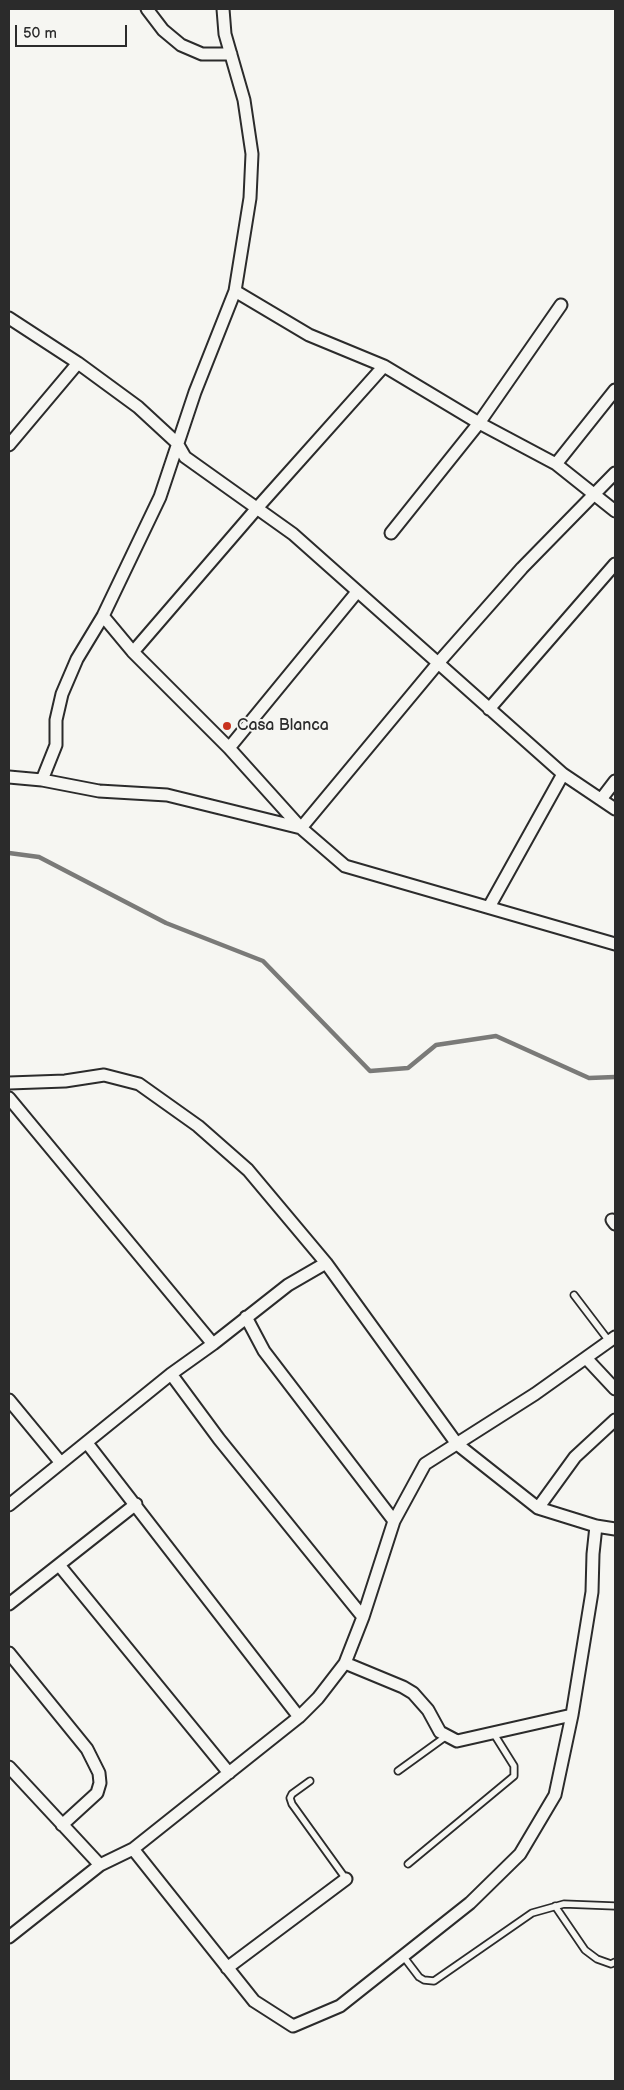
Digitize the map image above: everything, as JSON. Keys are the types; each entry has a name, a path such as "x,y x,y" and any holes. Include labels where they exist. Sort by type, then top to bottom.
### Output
{"street":[{"path":"148,9 167,34 191,50 202,54 231,54"},
{"path":"42,780 56,745 56,720 62,694 77,659 103,616 160,497 177,443 235,291 250,198 252,154 250,125 225,34 223,9"},
{"path":"235,291 309,335 384,366 479,423 556,464 615,511"},
{"path":"391,533 479,423 562,305"},
{"path":"9,318 78,363 138,407 177,443 185,456 293,534 563,774 602,798 615,809"},
{"path":"9,445 78,363"},
{"path":"133,652 258,507 384,366"},
{"path":"556,464 615,390"},
{"path":"301,828 439,662 594,493 615,473"},
{"path":"489,708 615,564"},
{"path":"229,748 358,592"},
{"path":"103,616 133,652 229,748 301,828 345,866 615,944"},
{"path":"490,907 563,774"},
{"path":"9,777 42,780 99,791 167,795 301,828"},
{"path":"602,798 615,781"},
{"path":"9,1083 65,1081 104,1075 139,1084 198,1126 248,1170 326,1263 457,1444 538,1508 596,1526 615,1529"},
{"path":"9,1098 213,1344"},
{"path":"9,1505 171,1374 213,1344 288,1285 326,1263"},
{"path":"246,1317 264,1351 394,1521"},
{"path":"9,1937 100,1865 133,1849 299,1717 318,1698 345,1662 363,1617 394,1521 425,1464 612,1339"},
{"path":"586,1358 615,1389"},
{"path":"171,1374 219,1439 363,1617"},
{"path":"9,1400 61,1463"},
{"path":"538,1508 575,1457 615,1420"},
{"path":"87,1443 299,1717"},
{"path":"9,1604 136,1504"},
{"path":"133,1849 254,2002 293,2026 340,2006 470,1903 520,1854 555,1795 572,1716 592,1592 596,1526"},
{"path":"59,1565 228,1773"},
{"path":"9,1653 87,1750 99,1773 100,1783 97,1793 62,1825"},
{"path":"345,1662 403,1687 412,1693 428,1710 436,1727 445,1737 464,1741 572,1716"},
{"path":"9,1767 100,1865"},
{"path":"228,1968 346,1879"}],"lane":[{"path":"574,1295 612,1339"},
{"path":"408,1864 514,1776 514,1766 494,1734"},
{"path":"398,1771 445,1737"},
{"path":"310,1781 292,1794 290,1798 292,1804 346,1879"},
{"path":"403,1956 419,1976 424,1980 434,1981 532,1913 554,1906 615,1906"},
{"path":"554,1906 585,1950 597,1959 611,1964 615,1962"}],"waterway":[{"path":"9,853 39,857 166,923 263,961 370,1071 408,1068 436,1045 496,1036 589,1078 615,1077"}],"place":[{"name":"Casa Blanca","path":"227,726"}]}
